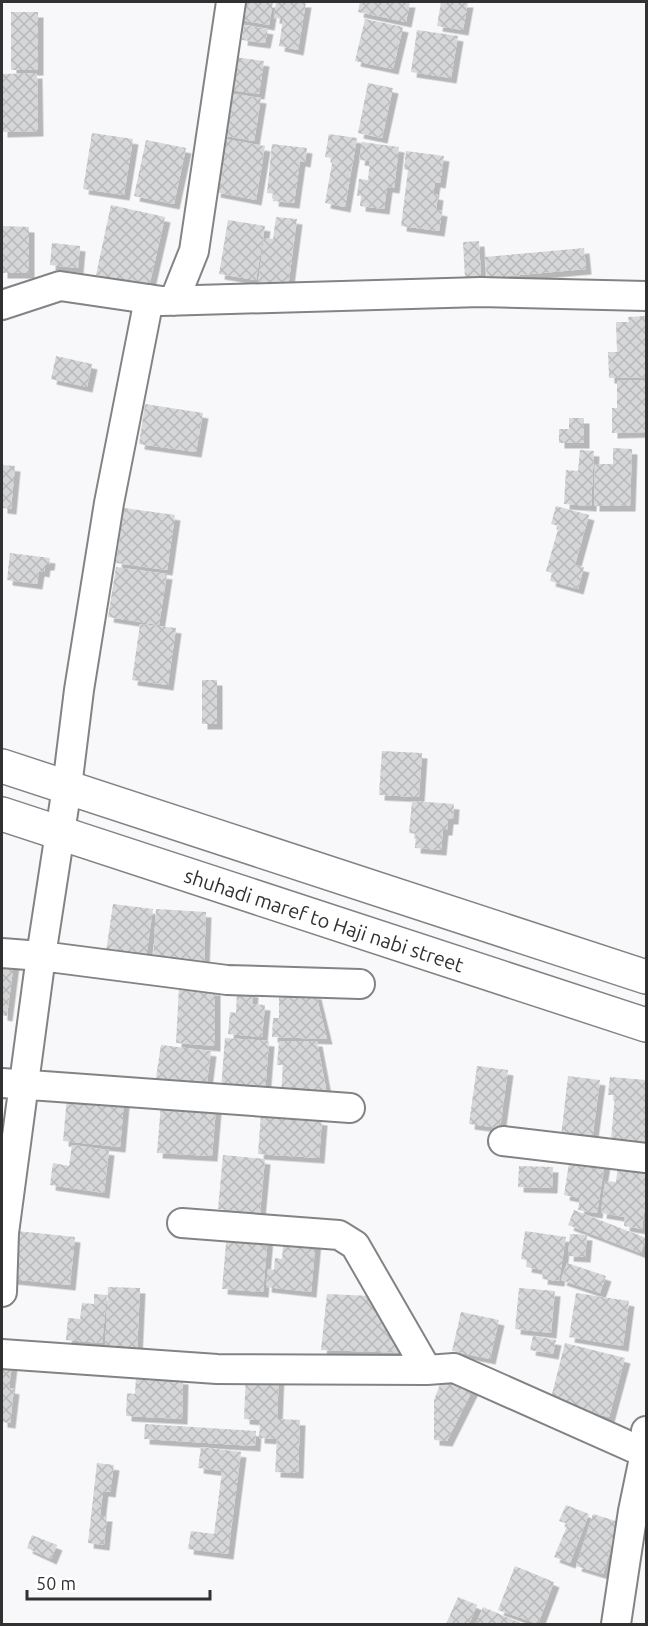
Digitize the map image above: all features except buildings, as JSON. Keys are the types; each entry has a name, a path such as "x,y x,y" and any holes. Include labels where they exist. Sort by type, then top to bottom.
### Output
{"main road":[{"path":"2,766 646,977"},
{"name":"shuhadi maref to Haji nabi street","path":"2,814 646,1025"}],"street":[{"path":"2,1292 13,1084 41,956 61,833 79,690 109,503 162,300 194,251 231,2"},
{"path":"2,305 60,286 162,300 481,292 646,296"},
{"path":"2,953 227,980 360,984"},
{"path":"13,1084 350,1108"},
{"path":"503,1141 646,1158"},
{"path":"182,1224 339,1235 347,1238 355,1245 427,1370"},
{"path":"2,1354 217,1369 427,1370 454,1368 646,1442 640,1513 616,1624"}]}
